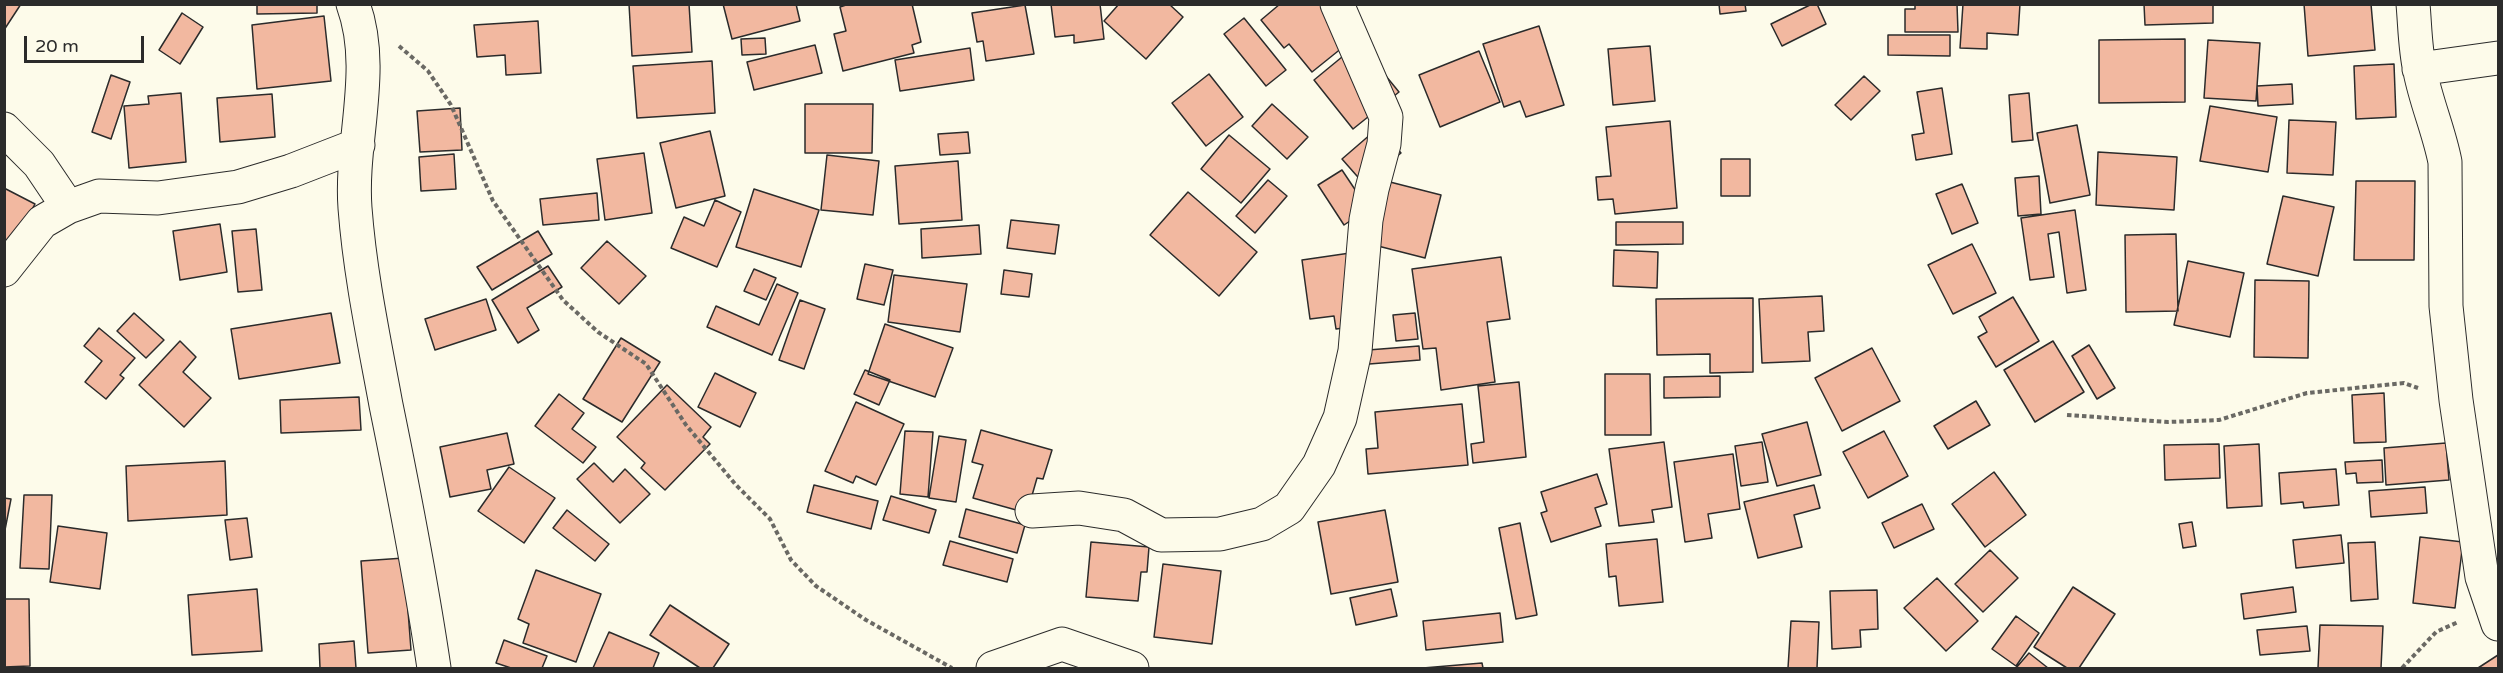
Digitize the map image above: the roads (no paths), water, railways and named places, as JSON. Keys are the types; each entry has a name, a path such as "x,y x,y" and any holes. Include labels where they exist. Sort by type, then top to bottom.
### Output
{"street":[{"path":"1032,511 1079,508 1124,515 1161,535 1220,534 1262,524 1289,508 1319,465 1340,418 1355,351 1366,220 1384,144 1386,117 1337,4"},
{"path":"2413,4 2419,69 2433,124 2441,140 2445,162 2446,306 2456,400 2482,578 2496,618"},
{"path":"356,12 363,67 354,206 365,288 422,586 434,669"},
{"path":"2419,69 2499,58"},
{"path":"4,129 39,164 68,207"},
{"path":"4,270 42,222 68,207 99,196 158,198 238,187 291,171 357,145"},
{"path":"993,669 1062,644 1132,669"}]}
